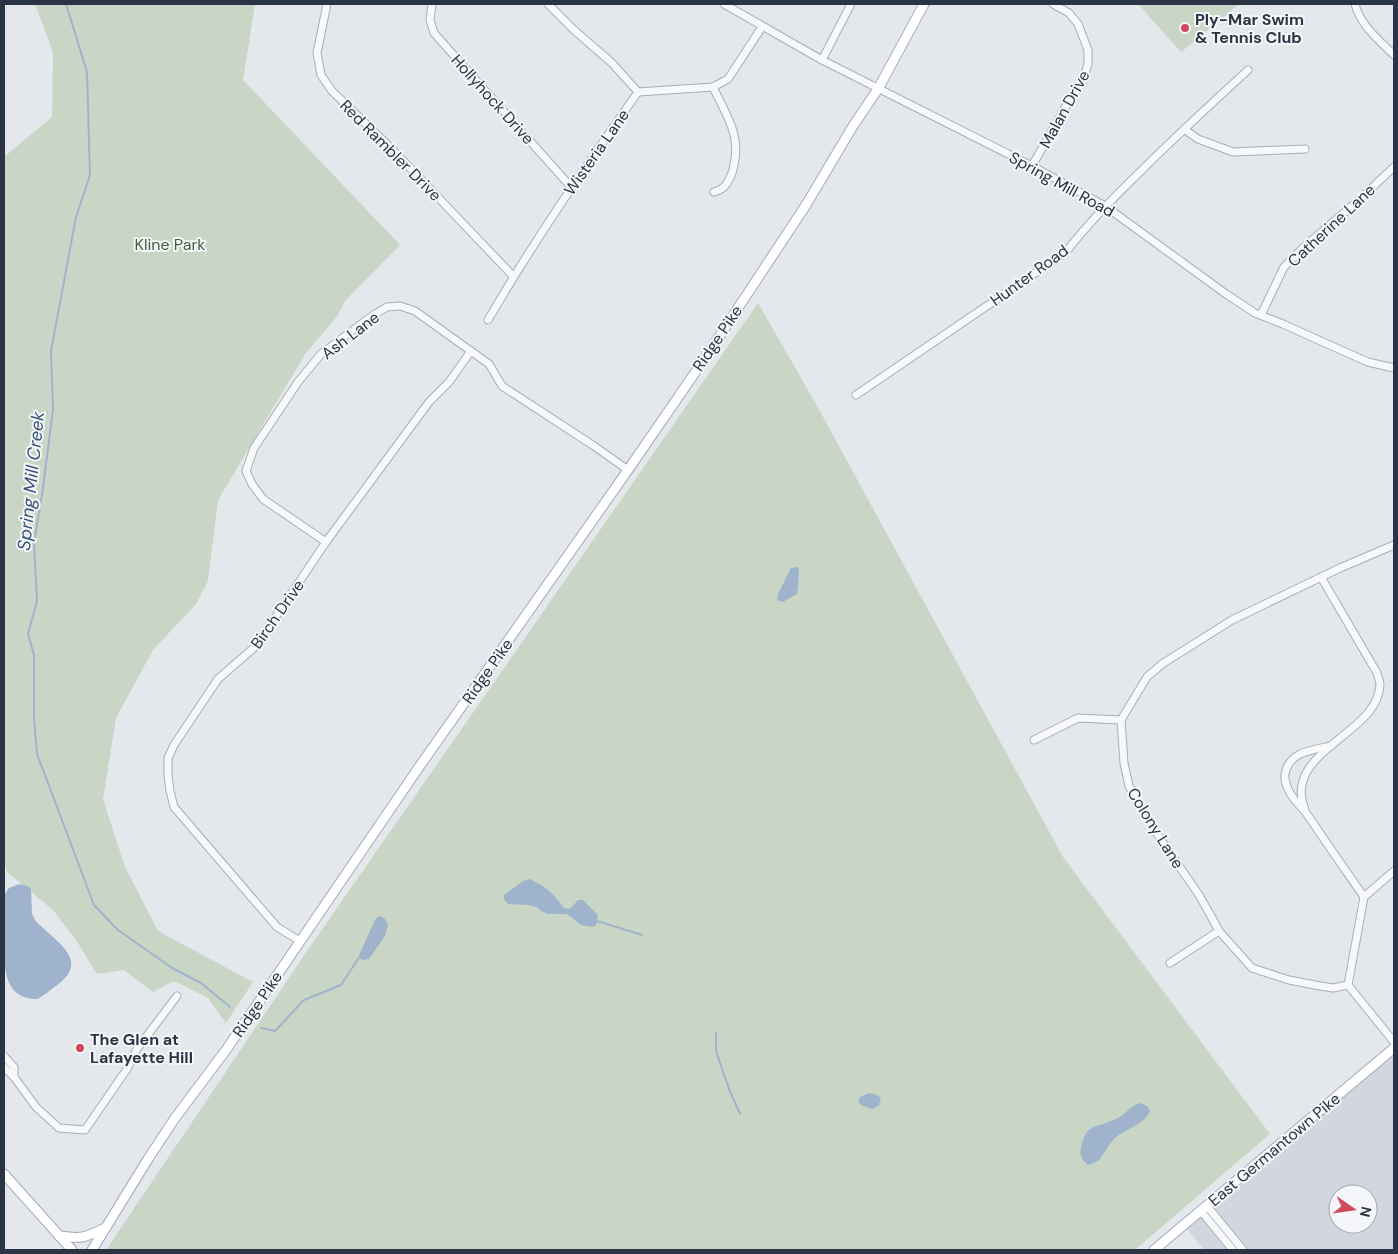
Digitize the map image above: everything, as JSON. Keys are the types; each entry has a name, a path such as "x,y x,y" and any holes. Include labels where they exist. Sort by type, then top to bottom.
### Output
{"main road":[{"name":"Ridge Pike","path":"92,1250 175,1118 226,1050 417,770 628,470 800,213 878,89 924,4"},
{"name":"East Germantown Pike","path":"1154,1250 1394,1048"},
{"path":"4,1174 72,1250"},
{"path":"59,1236 84,1238 106,1228"}],"street":[{"name":"Red Rambler Drive","path":"327,4 317,53 321,75 332,91 392,149 513,276"},
{"name":"Hollyhock Drive","path":"432,4 430,20 434,33 571,187"},
{"name":"Wisteria Lane","path":"488,320 513,276 571,187 638,92 612,63 548,4"},
{"name":"Spring Mill Road","path":"726,4 762,27 822,60 1032,166 1106,206 1255,313 1368,362 1394,368"},
{"path":"822,60 851,4"},
{"name":"Malan Drive","path":"1032,166 1066,106 1082,83 1088,64 1088,50 1078,24 1068,13 1053,4"},
{"path":"1356,4 1361,19 1394,55"},
{"path":"638,92 713,87 728,79 762,27"},
{"name":"Hunter Road","path":"856,394 1066,252 1080,233 1106,206 1184,129 1248,70"},
{"path":"713,87 733,128 736,142 733,171 724,187 714,192"},
{"path":"1184,129 1198,139 1233,152 1305,148"},
{"name":"Catherine Lane","path":"1261,315 1284,267 1394,167"},
{"name":"Ash Lane","path":"326,542 263,499 252,484 246,471 254,448 298,382 321,354 387,306 400,306 415,311 488,364 502,386 628,470"},
{"name":"Birch Drive","path":"300,941 276,927 174,807 168,775 168,758 174,744 218,679 256,646 326,542 429,402 448,382 471,351"},
{"path":"1034,740 1078,718 1120,720 1147,677 1162,664 1232,620 1377,551 1394,545"},
{"path":"1306,813 1301,791 1308,771 1317,758 1370,710 1375,702 1380,684 1377,673 1321,577"},
{"name":"Colony Lane","path":"1120,720 1128,786 1155,831 1198,895 1218,931 1252,968 1289,980 1315,985 1333,988 1348,985"},
{"path":"1331,746 1301,753 1293,758 1285,774 1286,783 1291,795 1306,813 1364,898"},
{"path":"1394,871 1364,898 1348,985 1394,1042"},
{"path":"1170,963 1218,931"},
{"path":"4,1068 14,1077 36,1107 59,1128 85,1130 127,1069 137,1050 177,996"},
{"path":"4,1056 14,1067 14,1077"},
{"path":"1204,1208 1232,1250"},
{"path":"1204,1208 1243,1250"}],"shaded area":[{"path":"1394,1048 1394,1250 1204,1250 1184,1225"}],"green space":[{"name":"Kline Park","path":"35,4 255,4 243,80 400,245 345,301 338,315 306,353 218,500 208,581 196,604 153,650 116,718 103,799 125,867 158,931 253,982 226,1023 208,998 174,981 153,992 124,970 97,974 76,940 53,910 7,872 4,862 4,157 52,117 53,52"},
{"name":"Ply-Mar Swim & Tennis Club","path":"1138,4 1239,4 1181,52"},
{"path":"758,303 816,404 1063,857 1270,1134 1135,1250 106,1250 305,954"}],"water":[{"path":"791,568 799,568 797,594 783,602 777,600"},
{"path":"529,879 549,890 564,908 570,909 578,900 583,900 597,914 596,925 592,927 581,925 567,914 548,914 537,907 508,904 504,899 504,895 523,881"},
{"path":"19,884 28,886 31,889 32,914 35,920 60,943 71,959 71,968 66,977 45,995 37,999 17,993 7,978 5,968 4,895 9,888"},
{"path":"380,916 385,919 388,925 385,936 369,959 362,960 359,955 376,918"},
{"path":"869,1093 881,1098 879,1105 873,1109 863,1106 858,1102 860,1097"},
{"path":"1139,1103 1147,1106 1150,1111 1144,1120 1116,1137 1099,1160 1088,1165 1080,1153 1082,1143 1088,1131 1091,1128 1116,1119"}],"waterway":[{"name":"Spring Mill Creek","path":"66,4 87,72 90,175 76,217 51,351 53,409 34,543 37,601 28,634 34,655 34,718 37,754 94,905 118,930 172,968 201,983 230,1007"},
{"name":"Spring Mill Creek","path":"597,921 642,935"},
{"name":"Spring Mill Creek","path":"261,1028 275,1031 304,1000 341,985 361,956"},
{"name":"Spring Mill Creek","path":"716,1033 716,1051 740,1114"}],"place":[{"name":"Ply-Mar Swim & Tennis Club","path":"1185,28"},
{"name":"The Glen at Lafayette Hill","path":"80,1048"}]}
